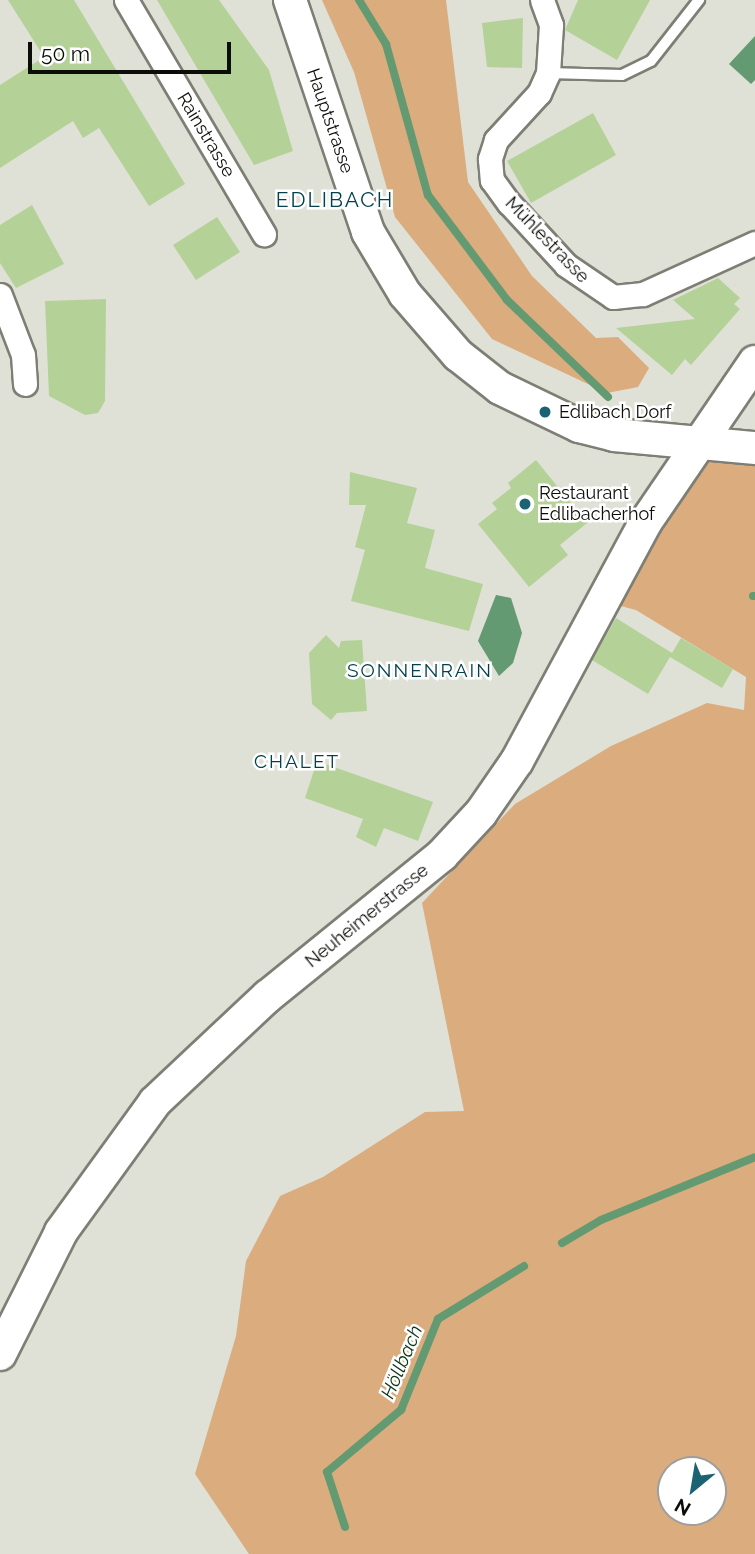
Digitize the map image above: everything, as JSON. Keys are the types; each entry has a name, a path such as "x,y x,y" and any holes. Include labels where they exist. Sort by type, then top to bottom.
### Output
{"street":[{"name":"Rainstrasse","path":"126,0 264,234"},
{"name":"Mühlestrasse","path":"542,0 551,26 548,73 539,93 496,140 492,180 586,281 613,297 643,294 755,243"},
{"name":"Hauptstrasse","path":"295,2 368,232 429,326 478,373 545,412 614,435 695,445 755,448"},
{"path":"0,295 23,355 25,384"},
{"name":"Neuheimerstrasse","path":"0,1354 61,1232 155,1102 258,1005 442,855 481,813 517,761 645,523 695,445 755,362"}],"lane":[{"path":"548,73 622,75 650,61 699,0"}],"shaded area":[{"path":"322,0 446,0 468,182 532,276 596,338 618,337 649,368 638,387 607,393 492,339 395,217 354,72"},
{"path":"755,36 755,80 751,84 729,64"},
{"path":"695,445 755,448 755,1554 249,1554 195,1474 236,1336 246,1261 280,1196 323,1177 425,1112 464,1111 422,903 515,804 611,746 707,703 744,710 746,677 636,610 602,601"},
{"path":"496,595 511,598 522,633 513,663 499,676 478,641"}],"building":[{"path":"8,0 74,0 185,184 149,206 99,128 83,138 73,121 0,168 0,85 44,57"},
{"path":"157,0 219,0 269,70 293,151 254,165"},
{"path":"578,0 650,0 617,60 565,30"},
{"path":"523,18 522,68 487,67 482,23"},
{"path":"593,113 616,155 531,203 507,161"},
{"path":"32,205 64,264 16,288 0,263 0,225"},
{"path":"217,217 240,252 196,280 173,245"},
{"path":"718,278 740,298 734,304 740,309 691,365 685,359 672,375 616,328 695,319 673,300"},
{"path":"106,299 105,401 98,413 85,415 49,396 45,301"},
{"path":"536,460 587,523 560,545 568,555 529,587 478,524 497,509 492,503 511,488 508,483"},
{"path":"350,472 417,488 407,523 435,530 425,568 483,584 469,631 351,601 365,550 355,547 366,505 349,505"},
{"path":"616,618 672,653 681,638 733,669 722,688 670,657 648,694 592,660"},
{"path":"326,635 339,648 341,641 362,640 367,711 337,713 331,720 312,704 309,653"},
{"path":"317,761 433,802 418,841 384,828 376,847 356,837 363,819 305,798"}],"waterway":[{"path":"359,0 386,44 428,195 507,300 608,397"},
{"name":"Höllbach","path":"562,1243 601,1220 755,1157"},
{"name":"Höllbach","path":"345,1527 327,1472 401,1410 438,1319 524,1266"}],"place":[{"name":"Edlibach Dorf","path":"545,412"},
{"name":"Restaurant Edlibacherhof","path":"525,504"}],"district":[{"name":"EDLIBACH","path":"335,200"},
{"name":"SONNENRAIN","path":"420,671"},
{"name":"CHALET","path":"297,762"}]}
